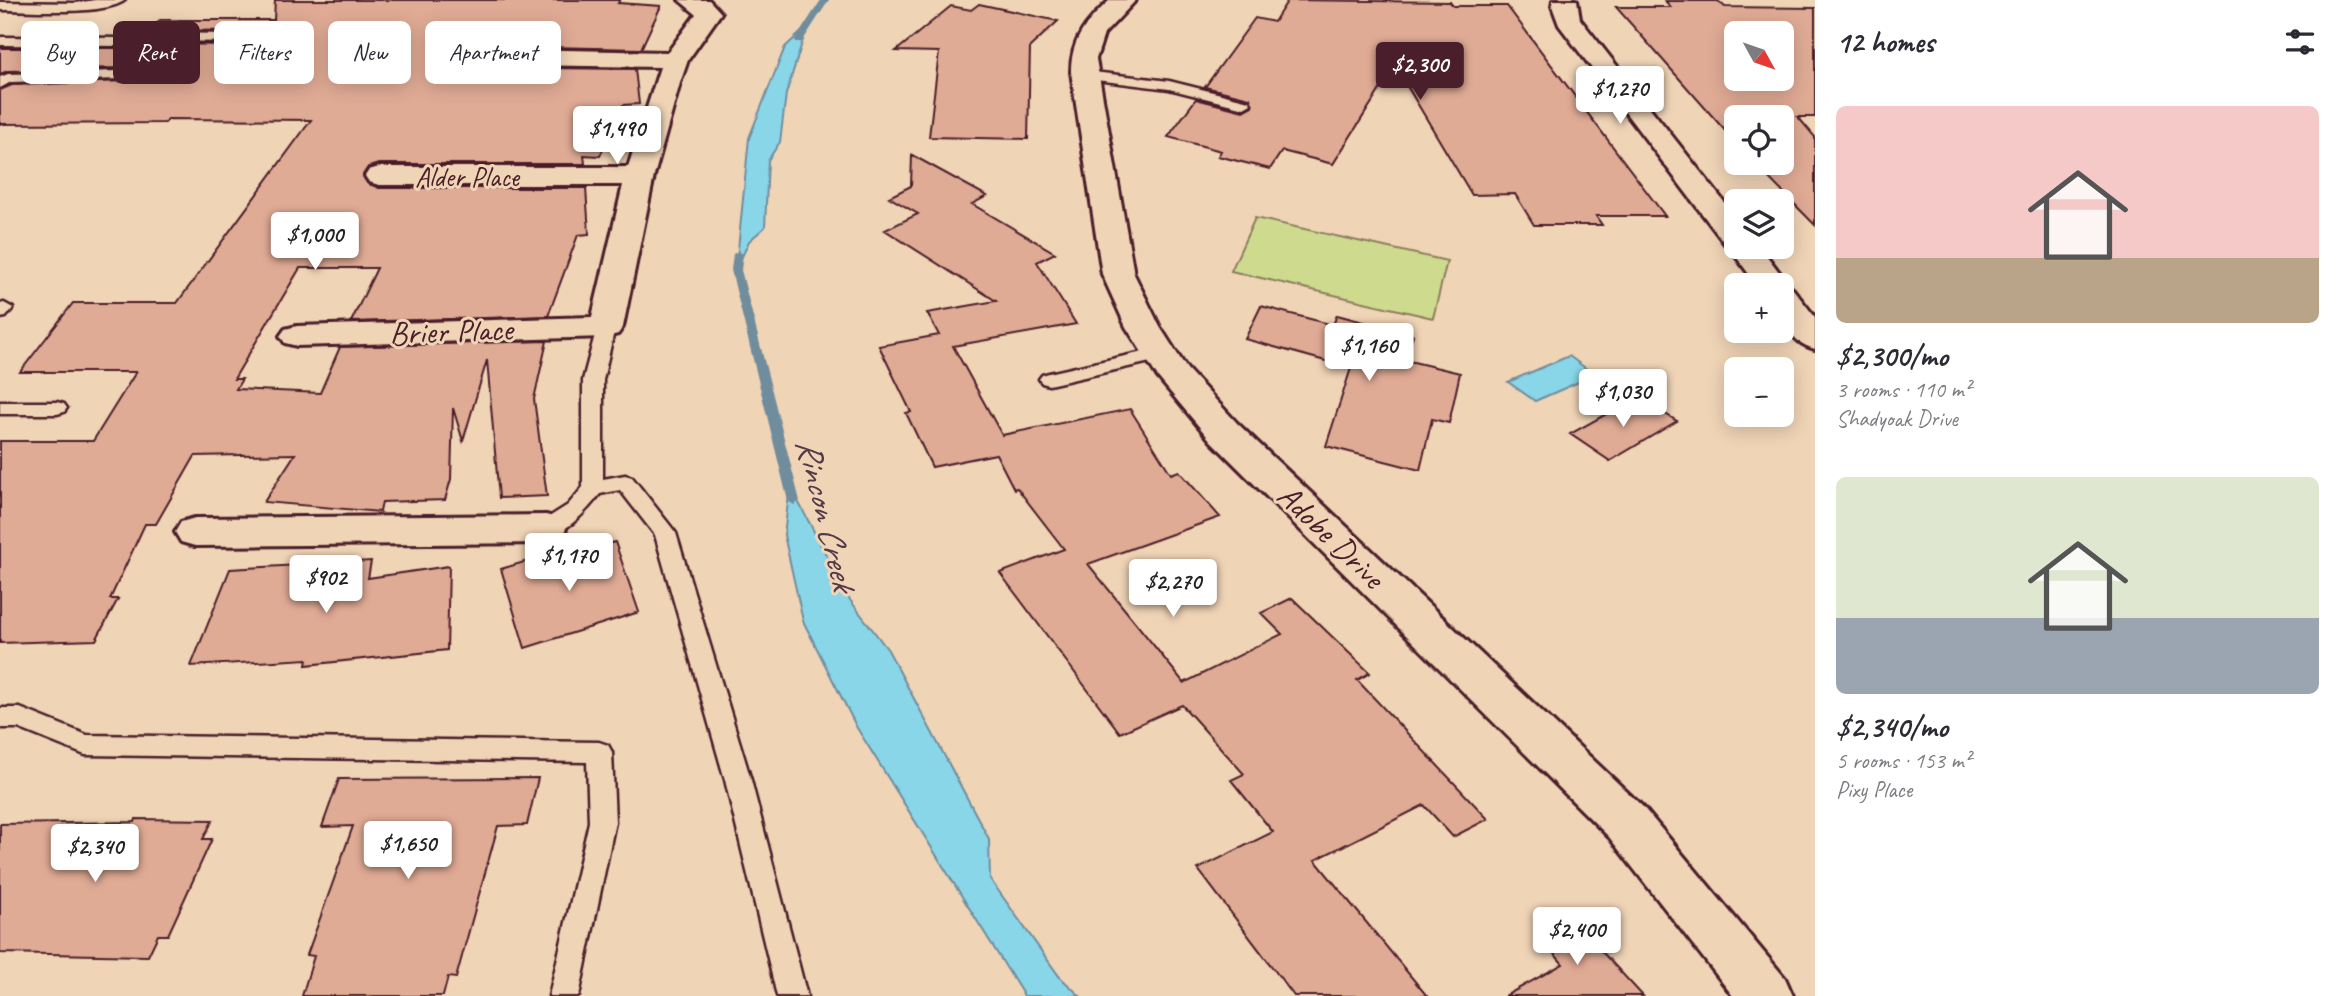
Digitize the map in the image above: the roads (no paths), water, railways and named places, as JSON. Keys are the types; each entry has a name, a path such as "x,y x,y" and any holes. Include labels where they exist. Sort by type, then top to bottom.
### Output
{"street":[{"path":"606,327 640,176 675,60 709,13 696,1 691,0"},
{"name":"Adobe Drive","path":"1124,0 1088,34 1083,54 1084,75 1118,274 1143,327 1174,376 1224,432 1626,822 1766,996"},
{"path":"1565,0 1568,20 1724,222"},
{"path":"561,58 675,60"},
{"name":"Alder Place","path":"379,176 640,176"},
{"path":"1753,259 1764,273"},
{"path":"1794,312 1815,339"},
{"name":"Brier Place","path":"297,336 606,327"},
{"path":"195,532 546,530"}],"lane":[{"path":"0,6 76,7 119,0"},
{"path":"0,84 8,78 121,75 165,37 214,38"},
{"path":"0,41 113,42"},
{"path":"1084,75 1177,86 1244,104"},
{"path":"546,530 575,510 593,488 593,380 606,327"},
{"path":"1049,379 1161,354"},
{"path":"0,408 57,408"},
{"path":"593,488 625,482 664,533 738,780 792,996"},
{"path":"0,718 20,718 85,745 599,752 602,822 564,996"}],"water":[{"path":"807,27 786,94 780,142 768,160 765,227 749,241 736,270 749,138 785,47"},
{"path":"1569,356 1595,375 1535,401 1508,382"},
{"path":"790,486 850,600 888,650 989,839 990,879 1059,976 1080,996 1024,996 857,728 803,621 784,535"}],"waterway":[{"name":"Rincon Creek","path":"799,40 825,0"},
{"name":"Rincon Creek","path":"738,254 736,270 794,501"}]}
